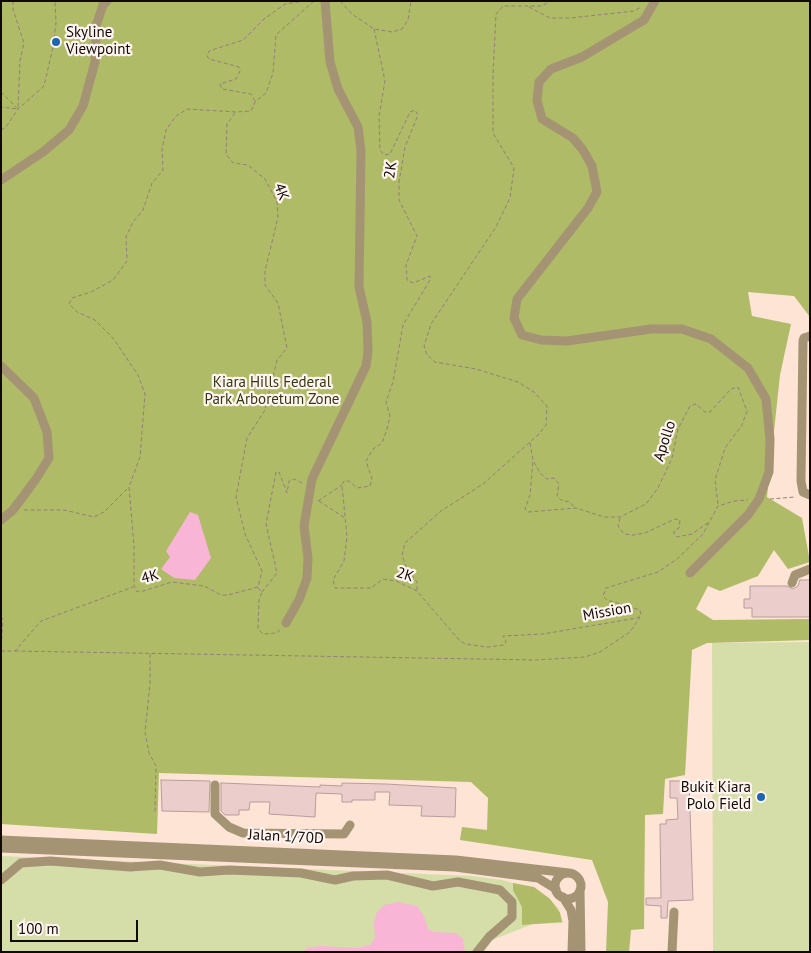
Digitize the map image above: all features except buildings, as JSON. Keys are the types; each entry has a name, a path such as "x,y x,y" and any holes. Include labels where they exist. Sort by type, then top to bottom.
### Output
{"street":[{"path":"1,180 42,152 69,130 83,106 95,62 96,26 103,5 107,1"},
{"path":"286,623 299,600 307,578 308,558 304,526 312,479 366,366 368,352 367,322 359,287 361,151 358,127 338,89 330,62 325,1"},
{"path":"650,3 644,20 582,57 551,69 539,82 537,100 542,118 573,138 583,150 592,166 597,192 588,208 517,299 514,318 522,335 541,340 567,341 651,329 682,329 711,339 748,368 766,399 770,439 768,472 759,499 748,515 690,573"},
{"path":"807,494 803,341 804,338 810,336"},
{"path":"1,366 34,398 47,432 49,458 13,510 1,520"},
{"path":"792,583 795,575 810,569"},
{"path":"215,785 214,814 230,827 243,833 344,834 350,825"},
{"path":"243,833 244,843 251,853"},
{"name":"Jalan 1/70D","path":"1,840 251,853 455,867 538,878 556,889"},
{"name":"Jalan 1/70D","path":"1,848 251,853 456,860 569,873"},
{"path":"1,880 21,863 50,861 85,866 130,867 160,865 200,872 230,870 301,873 335,880 352,876 387,876 433,886 458,882 500,890 512,902 512,917 477,952"},
{"path":"572,952 573,921 570,910 556,889 557,879 561,875 569,873 580,880 581,952"},
{"path":"563,897 573,897 580,890"},
{"path":"672,952 674,912"}],"path":[{"path":"13,1 13,9 24,43 20,61 18,109"},
{"path":"1,130 6,127 18,109 44,86 53,47 56,23 55,1"},
{"path":"255,102 251,94 222,89 220,84 236,79 240,71 239,67 209,59 207,56 209,51 243,40 264,19 285,4 304,1"},
{"path":"236,112 251,111 255,102 266,92 273,73 276,35 314,1"},
{"path":"340,1 352,14 374,29 392,32 402,29 408,20 411,1"},
{"name":"2K","path":"374,29 385,81 379,116 380,150 384,155 390,154 410,112 415,110 418,115 405,147 399,182 399,200 417,236 406,265 407,280 412,283 430,276 430,280 403,325 392,382 386,402 390,416 387,429 382,443 373,449 366,461 372,479 370,486 357,488 349,480 344,481 342,485 346,537 344,561 333,580 335,588 371,588 383,579 396,581 416,590 417,582 406,567 402,555 406,543 442,512 483,484 530,443 546,425 548,417 547,406 534,392 518,382 476,369 435,362 427,355 424,346 431,324 496,227 510,198 514,168 493,133 496,14 503,6 542,6 550,1"},
{"path":"528,7 550,18 570,18 634,12 650,3"},
{"path":"1,92 18,109"},
{"path":"1,107 18,109"},
{"name":"4K","path":"188,110 236,112 227,124 226,154 233,163 248,165 265,178 277,202 278,217 264,271 265,285 278,303 287,348 277,360 264,410 248,438 236,496 245,534 262,571 258,587 228,595 221,595 204,586 172,582 140,592 136,591 134,586 134,546 129,487 140,457 145,394 138,375 113,338 95,320 77,312 69,304 72,298 91,292 114,280 127,260 126,237 133,222 143,210 152,183 163,170 162,149 166,130 176,116 188,110"},
{"name":"Apollo","path":"620,517 646,504 658,488 672,458 678,429 690,406 696,404 705,412 710,412 731,389 738,387 747,411 742,425 724,448 715,480 718,506"},
{"path":"530,443 533,460 530,495 525,509 528,512 576,508 604,517 620,517 618,526 624,534 633,535 645,534 675,518 680,520 679,528 674,531 677,537 692,534 710,521"},
{"path":"533,460 540,473 547,479 554,478 559,484 558,496 561,500 569,502 576,508"},
{"path":"286,623 276,634 263,634 258,629 259,600 262,592 277,573 266,524 276,472 279,472 287,493 290,480 294,479 306,483 312,479"},
{"path":"308,503 319,501 342,485"},
{"path":"13,510 64,510 94,517 104,512 129,487"},
{"path":"718,506 734,501 790,498 807,494"},
{"path":"319,501 344,518"},
{"name":"Mission","path":"416,590 458,640 466,644 487,647 504,645 506,641 503,636 543,634 637,618 641,615 640,610 607,600 603,596 606,588 658,572 677,559 703,534 718,506"},
{"path":"15,650 41,621 134,586"},
{"path":"258,587 262,592"},
{"path":"1,617 4,619 1,649 435,660 536,660 585,657 620,640 630,632 641,615"},
{"path":"150,654 150,684 145,732 149,753 156,766 155,812"}],"green space":[{"name":"Kiara Hills Federal Park Arboretum Zone","path":"1,1 810,1 810,317 794,296 748,292 752,316 791,324 780,375 767,497 802,518 810,562 788,569 774,550 758,576 720,591 708,586 696,609 713,620 810,619 810,640 707,643 692,650 685,775 665,779 663,814 645,815 644,929 631,930 629,952 606,952 608,902 592,860 460,840 462,827 487,830 488,798 471,782 159,773 157,834 1,824"},
{"name":"Bukit Kiara Polo Field","path":"810,642 810,952 713,952 712,643"},
{"path":"1,856 472,876 502,880 538,890 559,909 563,923 533,924 492,940 484,952 1,952"},
{"path":"513,883 534,887 550,899 560,913 562,922 522,925 522,907 513,890"}],"shaded area":[{"path":"190,512 198,515 211,558 195,580 174,578 161,569 170,557 166,551"},
{"path":"398,902 417,906 424,916 428,929 434,932 456,933 463,939 465,951 303,952 307,948 320,946 356,948 370,945 375,938 374,921 377,912 384,905"}],"place":[{"name":"Skyline Viewpoint","path":"56,42"},
{"name":"Bukit Kiara Polo Field","path":"761,797"}]}
